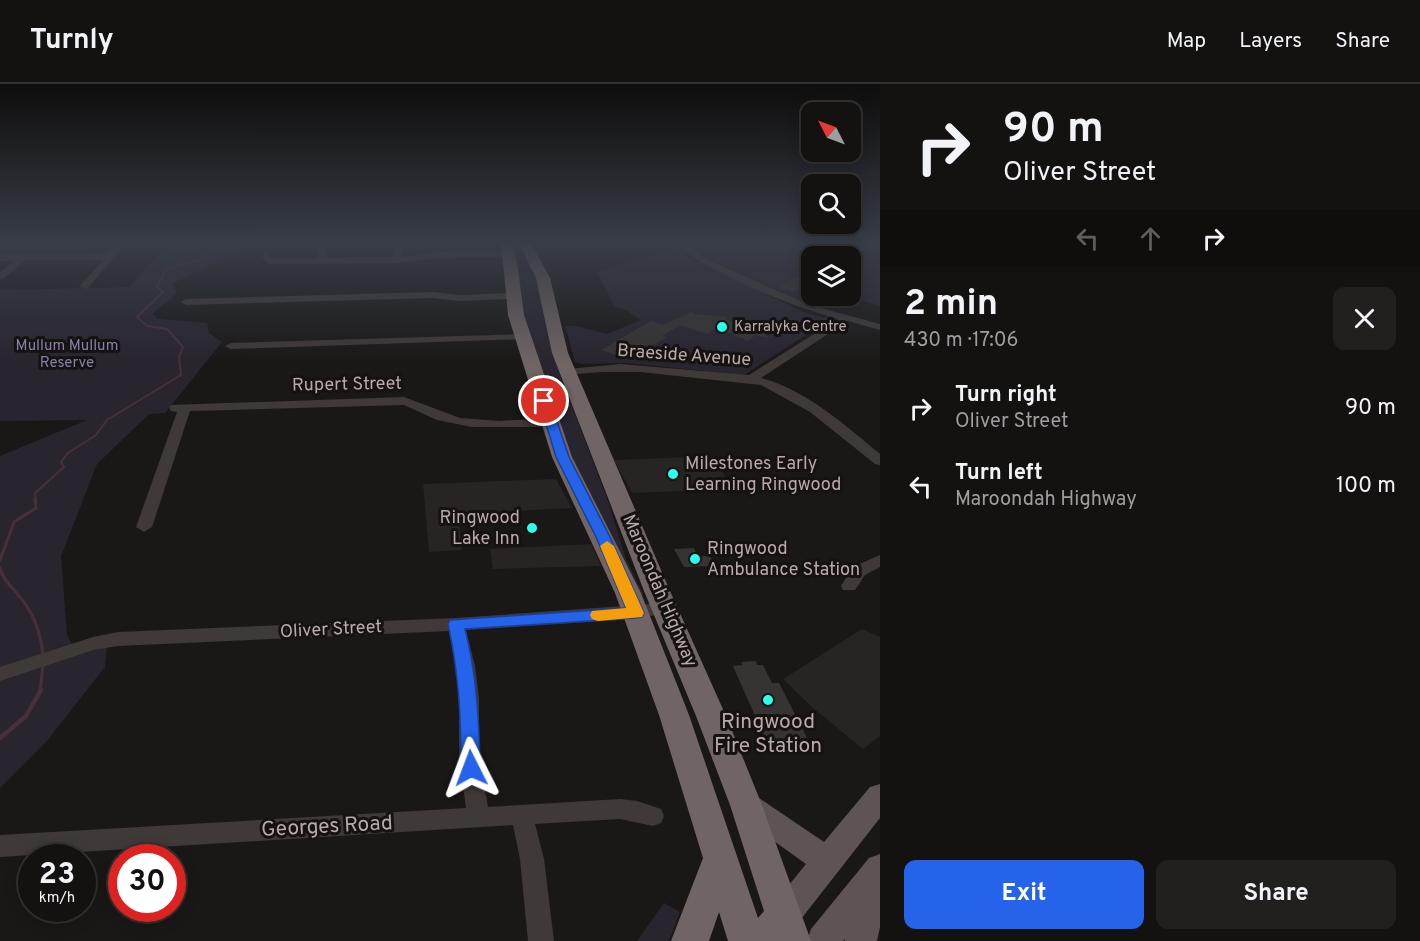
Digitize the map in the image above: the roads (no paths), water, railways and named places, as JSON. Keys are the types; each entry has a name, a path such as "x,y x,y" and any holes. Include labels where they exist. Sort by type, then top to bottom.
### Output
{"highway":[{"name":"Maroondah Highway","path":"513,283 512,296 523,337 562,457 603,537 651,611 674,715 747,941"},
{"name":"Maroondah Highway","path":"544,283 560,353 651,611 746,805 780,933"},
{"path":"690,941 720,859"}],"main road":[{"path":"780,933 828,860 880,796"},
{"path":"746,805 782,828 803,846 828,860"},
{"path":"823,941 878,870"},
{"path":"861,941 878,870"}],"street":[{"path":"84,287 87,283"},
{"path":"752,283 806,307 880,327"},
{"path":"186,302 433,295 460,298 512,296"},
{"path":"753,378 846,318"},
{"path":"231,346 523,337"},
{"name":"Braeside Avenue","path":"567,373 581,370 629,369 753,378 773,386 826,417 880,461"},
{"name":"Rupert Street","path":"144,527 180,408 404,401 416,404 443,418 466,423 551,422"},
{"path":"849,586 859,571 880,560"},
{"name":"Oliver Street","path":"0,674 118,639 456,624 651,611"},
{"path":"456,624 466,666 469,698 469,755 479,818"},
{"name":"Georges Road","path":"0,846 620,809 653,816"},
{"path":"522,815 532,859 541,941"}],"waterway":[{"path":"36,501 35,493 64,467 61,462 68,453 96,435 107,420 181,375 179,357 183,347 167,329 147,326 137,317 163,292 157,287 159,283"},
{"path":"0,560 14,522 36,508 35,499"},
{"path":"0,568 5,580 24,602 32,616 43,655"},
{"path":"40,692 43,665"},
{"path":"0,738 26,716 40,692"}],"place":[{"name":"Karralyka Centre","path":"722,327"},
{"name":"Milestones Early Learning Ringwood","path":"673,474"},
{"name":"Ringwood Lake Inn","path":"532,528"},
{"name":"Ringwood Ambulance Station","path":"695,559"},
{"name":"Ringwood Fire Station","path":"768,700"}],"park label":[{"name":"Mullum Mullum Reserve","path":"67,354"}]}
